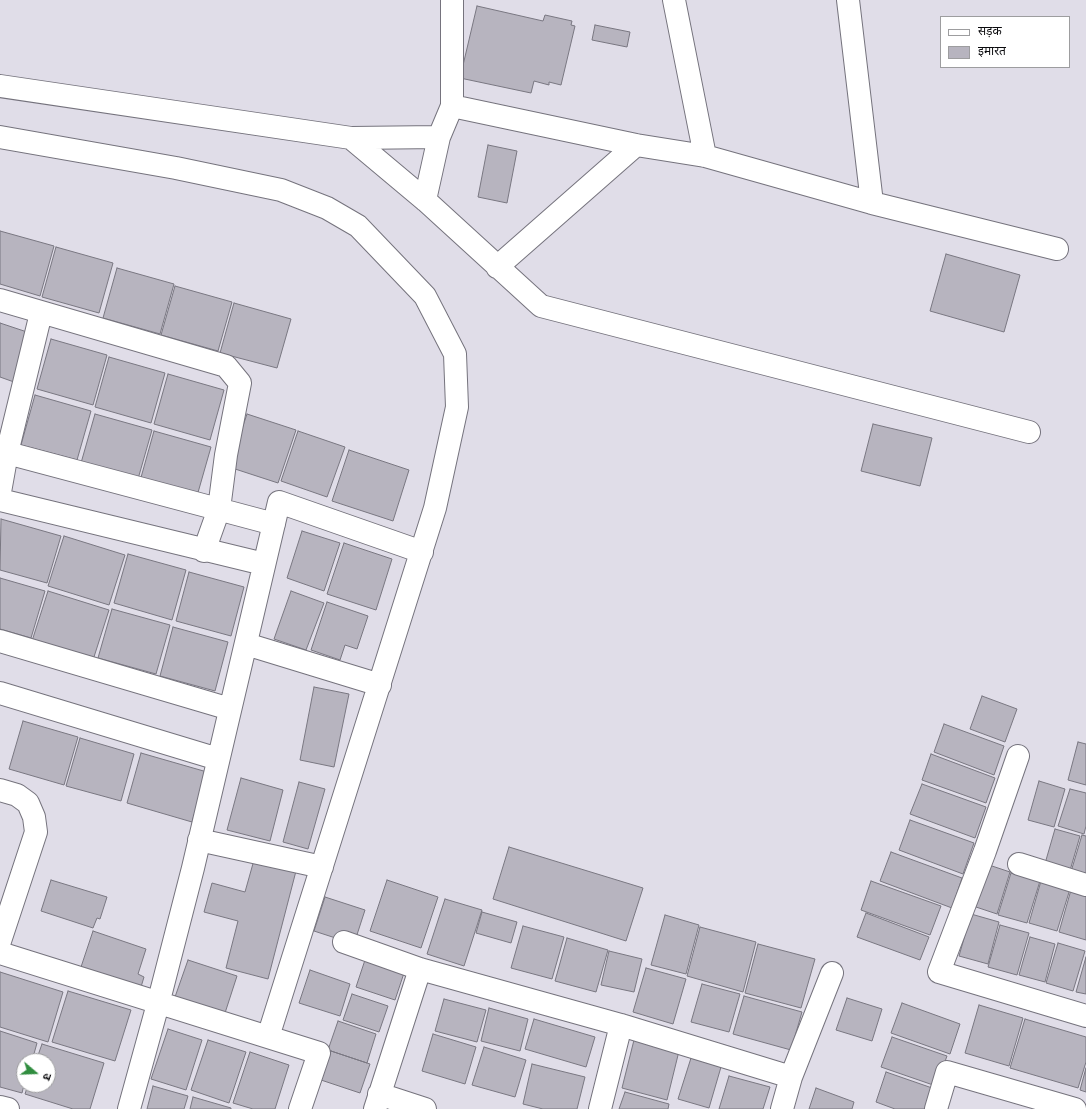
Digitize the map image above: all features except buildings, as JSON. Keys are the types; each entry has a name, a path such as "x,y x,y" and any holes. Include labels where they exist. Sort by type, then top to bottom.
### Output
{"street":[{"path":"425,200 439,137 452,106 452,0"},
{"path":"674,0 705,156"},
{"path":"848,0 872,203"},
{"path":"0,86 351,138 439,137"},
{"path":"452,106 636,145 705,156 872,203 1057,249"},
{"path":"0,137 176,168 281,190 327,208 358,226 425,296 455,354 457,407 435,508 268,1037"},
{"path":"351,138 425,200 541,306 1029,432"},
{"path":"497,267 636,145"},
{"path":"0,300 226,366 240,383 226,455 219,509 204,551"},
{"path":"0,492 3,452 41,313"},
{"path":"3,452 274,524"},
{"path":"0,500 204,551 264,564"},
{"path":"129,1109 158,1004 199,840 279,502 422,552"},
{"path":"0,642 230,709"},
{"path":"246,644 380,685"},
{"path":"0,693 218,759"},
{"path":"1018,756 985,851 939,972 1086,1016"},
{"path":"0,790 17,795 28,803 34,817 36,832 0,941"},
{"path":"199,840 322,867"},
{"path":"1019,864 1086,885"},
{"path":"344,942 420,969 621,1025 791,1077"},
{"path":"0,953 158,1004 318,1053 300,1109"},
{"path":"420,969 377,1102 425,1109"},
{"path":"782,1109 791,1077 832,973"},
{"path":"600,1109 621,1025"},
{"path":"936,1109 948,1072 1074,1109"},
{"path":"0,1106 8,1109"}]}
